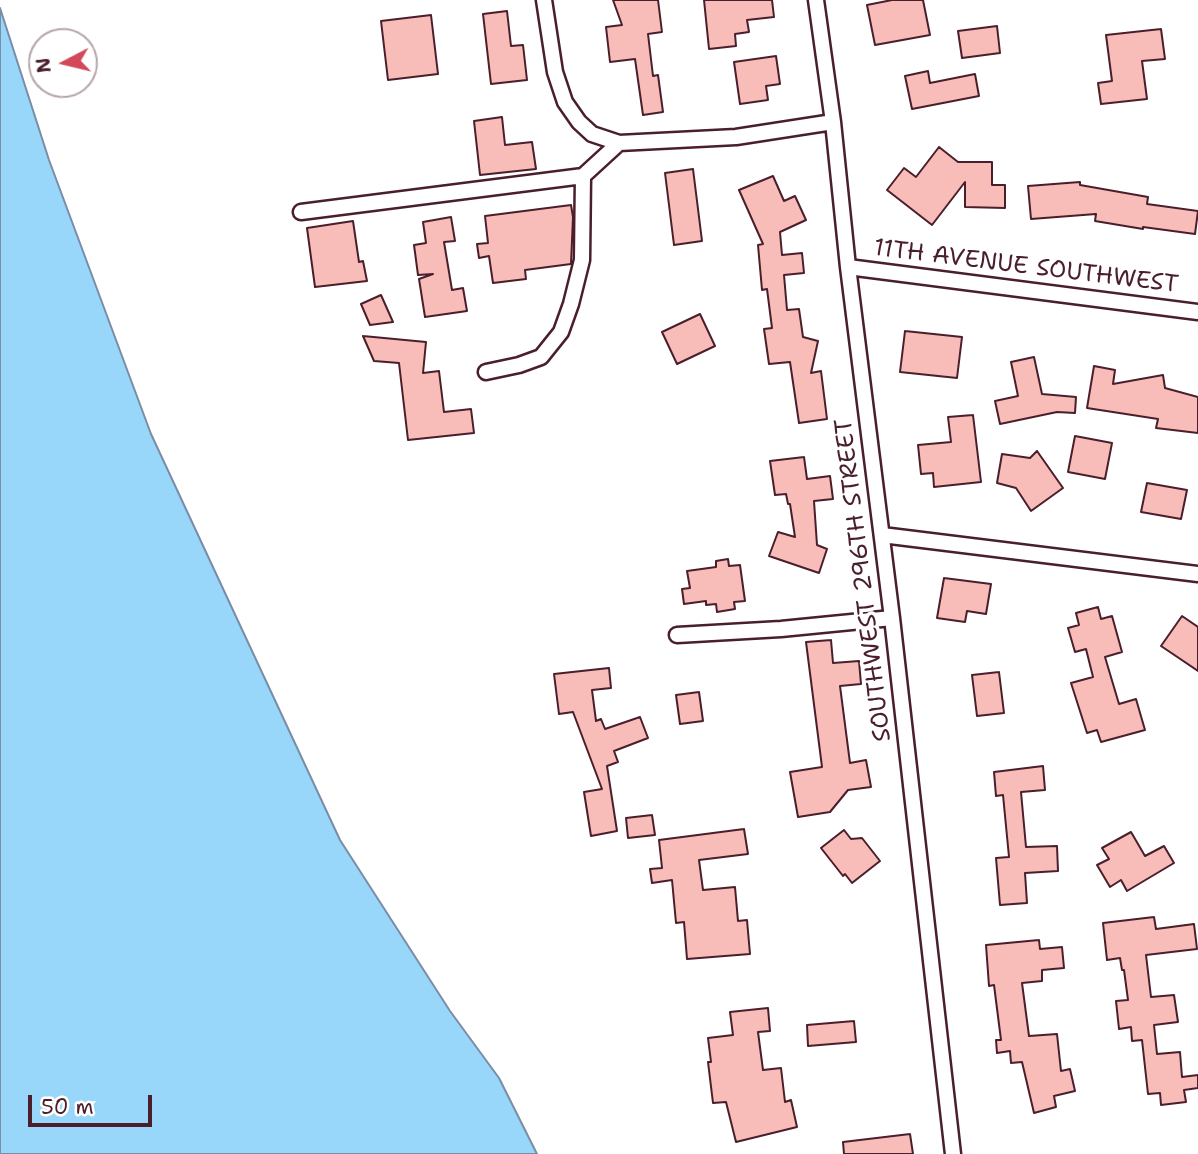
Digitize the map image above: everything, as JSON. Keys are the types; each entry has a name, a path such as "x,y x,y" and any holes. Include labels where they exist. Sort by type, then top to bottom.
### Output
{"street":[{"path":"544,0 555,72 565,102 579,122 593,134 620,143 736,137 833,122"},
{"name":"SOUTHWEST 296TH STREET","path":"816,0 892,618 953,1154"},
{"path":"301,212 583,176 620,143"},
{"path":"486,372 541,357 561,332 582,260 583,176"},
{"name":"11TH AVENUE SOUTHWEST","path":"848,267 1198,312"},
{"path":"882,535 1198,574"},
{"path":"677,635 781,629 892,618"}],"water":[{"path":"0,8 49,160 151,434 340,840 450,1011 499,1078 537,1154 0,1154"}],"building":[{"path":"613,0 658,0 662,32 648,34 653,76 658,75 663,112 643,115 635,59 610,62 606,27 622,25"},
{"path":"704,0 772,0 774,17 747,20 749,32 735,34 736,46 709,49"},
{"path":"892,0 923,0 930,35 875,45 867,5"},
{"path":"507,11 511,46 523,45 527,80 491,84 483,14"},
{"path":"431,15 438,74 388,80 381,21"},
{"path":"997,26 1000,53 962,58 958,31"},
{"path":"1161,29 1165,59 1142,61 1147,99 1101,104 1098,83 1112,81 1106,35"},
{"path":"776,56 780,84 766,86 768,100 740,104 734,62"},
{"path":"928,71 930,83 975,74 979,96 912,109 905,76"},
{"path":"502,117 505,145 532,142 536,169 480,175 474,121"},
{"path":"939,147 958,162 992,162 992,185 1005,185 1005,208 965,207 965,182 932,225 887,190 904,168 916,177"},
{"path":"693,169 702,241 674,245 665,173"},
{"path":"773,176 784,201 795,196 806,220 780,232 782,255 802,253 804,273 784,275 787,310 799,309 803,337 818,341 811,373 821,371 827,419 799,423 790,362 769,364 764,329 772,328 767,289 762,290 758,245 763,244 739,190"},
{"path":"1080,182 1080,185 1148,197 1147,204 1198,211 1195,234 1095,221 1096,214 1031,219 1028,186"},
{"path":"571,205 571,264 525,270 526,279 493,283 489,256 479,258 477,244 488,243 485,216"},
{"path":"451,217 455,241 444,242 452,290 463,288 467,311 425,317 419,279 433,274 418,275 414,245 426,243 423,222"},
{"path":"353,221 359,262 363,261 367,281 315,287 307,228"},
{"path":"381,295 393,322 370,325 361,304"},
{"path":"700,314 715,346 677,364 662,332"},
{"path":"905,331 962,337 957,378 900,372"},
{"path":"363,336 426,342 423,373 439,371 444,412 471,409 474,433 408,440 399,363 374,361"},
{"path":"1034,357 1042,394 1076,397 1075,413 1057,412 1000,424 995,401 1018,396 1011,362"},
{"path":"1094,366 1115,370 1113,384 1163,375 1165,388 1198,397 1198,433 1156,428 1158,419 1087,408"},
{"path":"973,415 981,482 934,487 933,473 921,474 918,445 951,442 948,417"},
{"path":"1075,436 1112,443 1105,479 1068,472"},
{"path":"1037,451 1063,488 1031,511 1016,488 997,483 1002,454 1030,458"},
{"path":"804,457 807,479 830,476 833,499 814,501 817,545 827,549 819,573 769,556 778,532 795,537 786,494 775,495 770,461"},
{"path":"1147,483 1187,490 1181,519 1141,512"},
{"path":"728,559 729,566 740,565 745,601 734,602 735,609 717,612 716,604 706,605 706,601 684,604 682,589 690,588 687,571 716,567 716,561"},
{"path":"944,578 991,584 986,614 967,611 965,622 937,618"},
{"path":"1098,607 1101,619 1112,616 1122,652 1105,657 1119,704 1136,699 1145,730 1101,742 1097,730 1087,733 1071,683 1093,677 1086,649 1075,652 1068,628 1079,625 1076,613"},
{"path":"1182,616 1198,627 1198,671 1161,646"},
{"path":"831,640 833,663 859,661 861,684 840,686 850,763 866,760 871,787 848,790 830,812 798,817 790,772 822,767 806,642"},
{"path":"609,668 611,688 592,690 596,721 601,719 605,729 640,717 648,738 614,751 618,762 607,766 617,831 591,836 584,792 602,789 573,712 559,714 554,674"},
{"path":"999,672 1004,713 977,716 972,675"},
{"path":"699,692 703,721 680,724 676,695"},
{"path":"1043,766 1045,790 1021,792 1026,847 1057,846 1058,871 1025,873 1027,903 1000,905 996,858 1009,857 1003,795 996,796 994,772"},
{"path":"652,815 655,835 628,838 626,818"},
{"path":"744,829 748,854 699,860 703,890 735,887 738,921 747,920 750,954 687,959 684,922 676,923 672,880 652,883 650,869 662,868 659,840"},
{"path":"844,830 851,839 862,838 880,861 852,883 821,848"},
{"path":"1131,832 1145,856 1164,846 1174,863 1127,891 1121,880 1110,887 1097,865 1109,859 1102,848"},
{"path":"1154,917 1156,929 1194,924 1197,949 1146,955 1151,997 1174,995 1178,1022 1154,1025 1157,1054 1180,1052 1182,1077 1198,1075 1198,1088 1184,1090 1186,1102 1161,1105 1160,1093 1148,1094 1142,1040 1132,1041 1131,1027 1119,1029 1116,1001 1128,1000 1124,970 1120,958 1107,960 1103,923"},
{"path":"1039,940 1040,949 1062,947 1064,968 1042,970 1042,981 1022,983 1029,1036 1057,1034 1061,1071 1070,1069 1075,1091 1054,1096 1056,1107 1034,1113 1022,1062 1011,1063 1010,1051 997,1053 996,1040 1001,1040 994,985 989,986 986,945"},
{"path":"768,1008 770,1031 758,1032 763,1070 781,1068 785,1102 791,1100 797,1127 736,1142 726,1102 713,1103 708,1038 733,1035 730,1012"},
{"path":"854,1021 856,1042 808,1046 807,1025"},
{"path":"910,1134 913,1154 844,1154 843,1142"}]}
